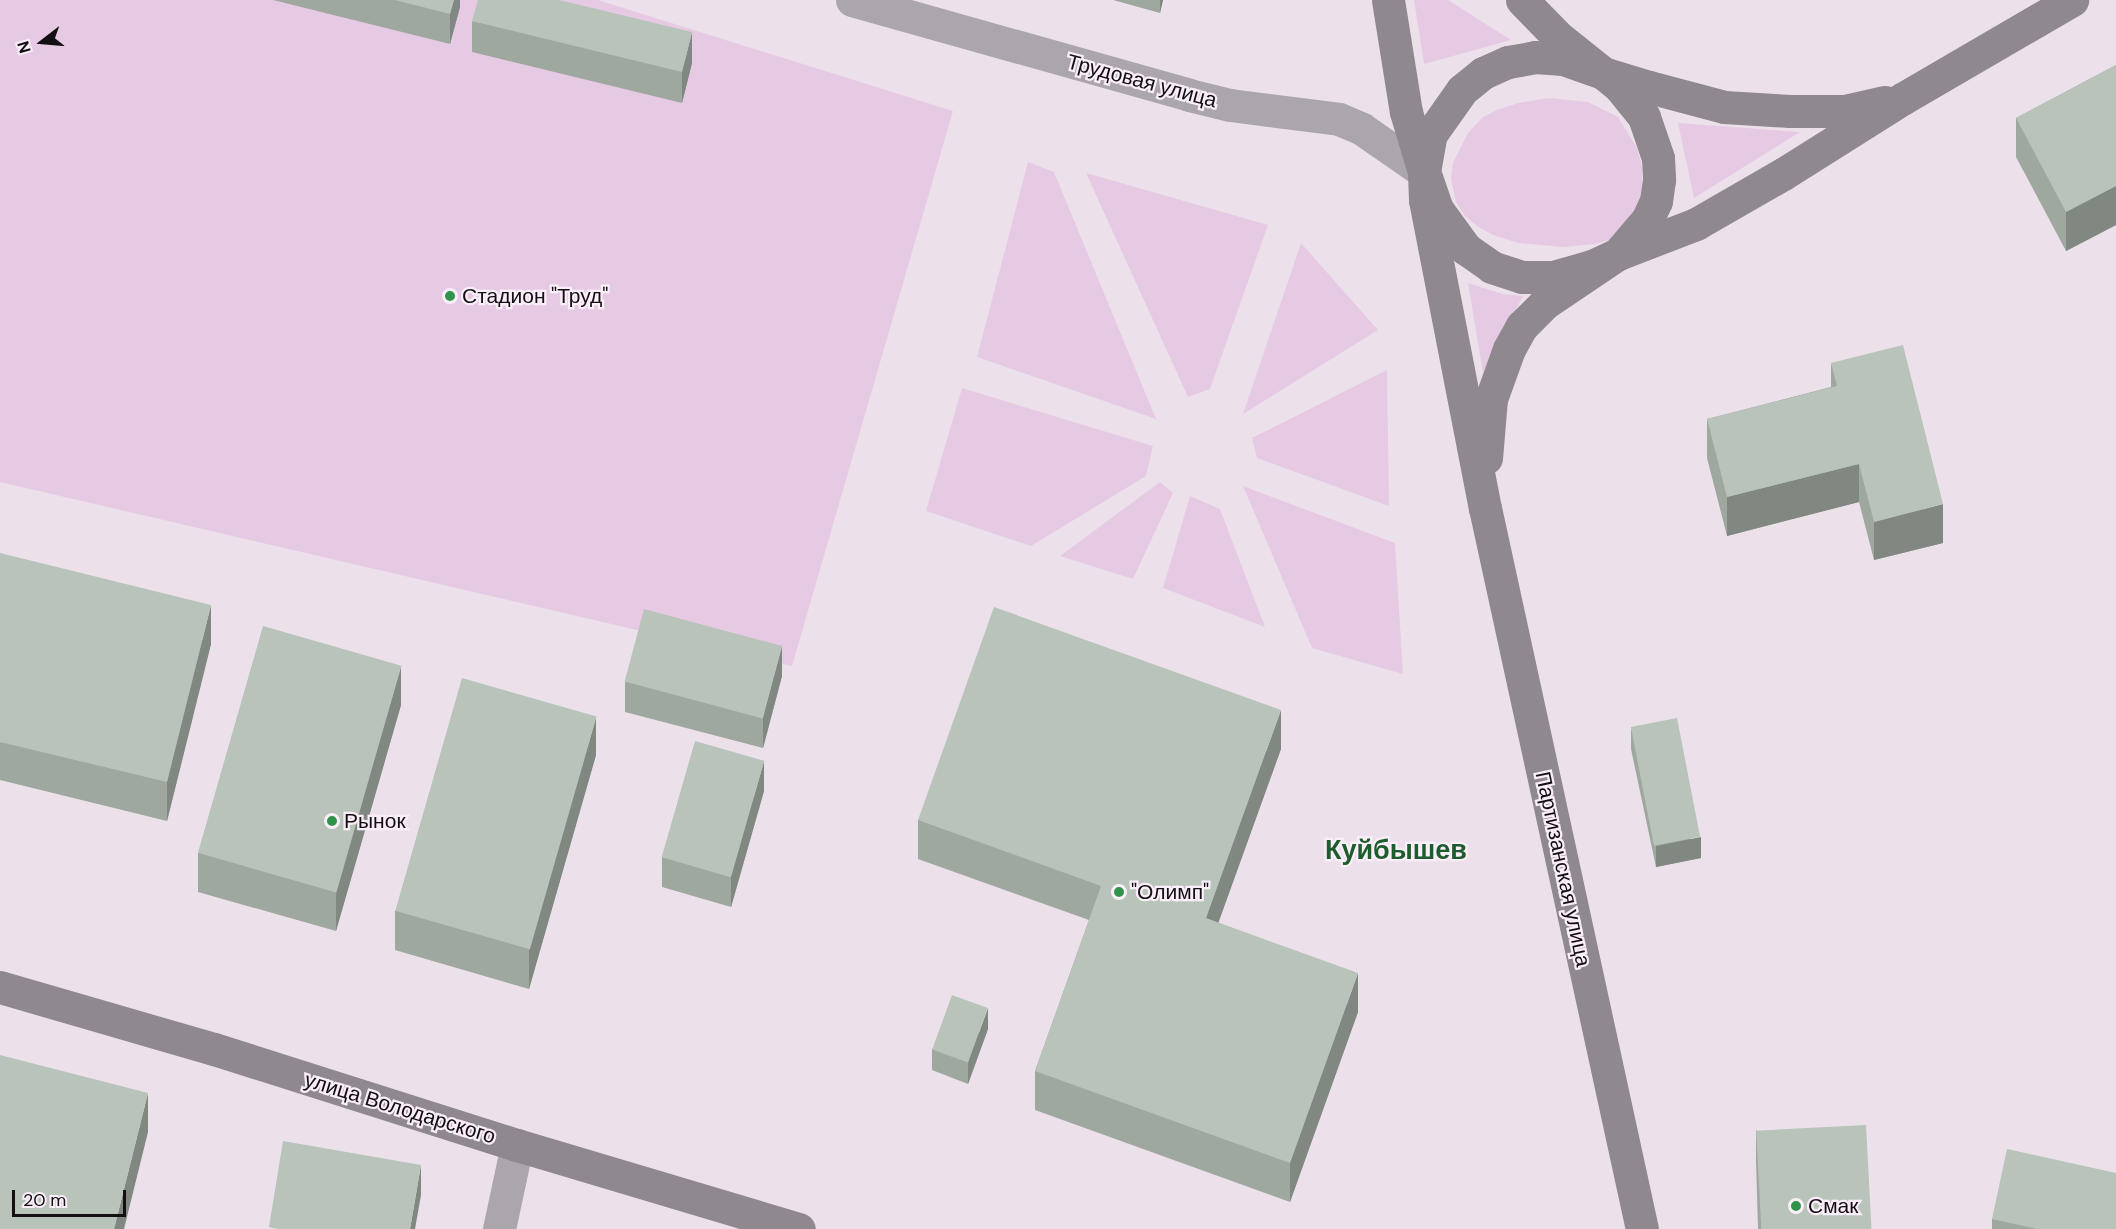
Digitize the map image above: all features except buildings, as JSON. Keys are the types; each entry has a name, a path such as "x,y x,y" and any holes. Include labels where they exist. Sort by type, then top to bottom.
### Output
{"main road":[{"path":"1388,0 1406,112 1437,209 1446,225 1466,249 1492,267 1521,277 1553,278 1592,266 1696,224 1783,174 1902,99 2072,0"},
{"path":"1485,508 1486,435 1491,399 1509,350 1522,326 1545,303 1618,254 1647,220 1656,201 1659,180 1658,158 1644,117 1633,101 1557,36 1522,0"},
{"path":"1485,508 1425,200 1424,172 1431,134 1461,90 1483,73 1508,62 1535,57 1563,59 1603,73 1724,107 1844,111 1902,99"},
{"name":"Партизанская улица","path":"1485,508 1642,1229"},
{"name":"улица Володарского","path":"0,987 214,1049 517,1145 799,1229"}],"street":[{"name":"Трудовая улица","path":"852,0 1199,98 1230,105 1339,118 1362,129 1424,172"},
{"path":"499,1229 517,1145"}],"shaded area":[{"name":"Стадион \"Труд\"","path":"0,0 598,0 953,111 792,666 0,482"},
{"path":"1414,0 1448,0 1511,40 1424,64"},
{"path":"1549,98 1588,102 1618,117 1637,148 1642,167 1642,200 1613,239 1595,244 1563,247 1518,243 1493,235 1477,226 1465,216 1456,202 1451,179 1453,163 1468,133 1483,117 1497,110 1518,103"},
{"path":"1678,123 1800,132 1694,198"},
{"path":"1028,162 1054,172 1156,419 977,357"},
{"path":"1086,173 1268,225 1210,389 1188,397"},
{"path":"1301,243 1378,330 1243,414"},
{"path":"1468,283 1503,294 1523,296 1483,373"},
{"path":"1387,370 1389,506 1257,458 1252,438"},
{"path":"962,388 1153,446 1146,476 1031,546 926,511"},
{"path":"1160,482 1173,493 1133,579 1060,556"},
{"path":"1243,486 1395,543 1403,674 1312,648"},
{"path":"1190,496 1220,509 1265,627 1163,588"}],"place":[{"name":"Стадион \"Труд\"","path":"450,296"},
{"name":"Рынок","path":"332,821"},
{"name":"\"Олимп\"","path":"1119,892"},
{"name":"Смак","path":"1796,1206"}],"district":[{"name":"Куйбышев","path":"1396,850"}]}
